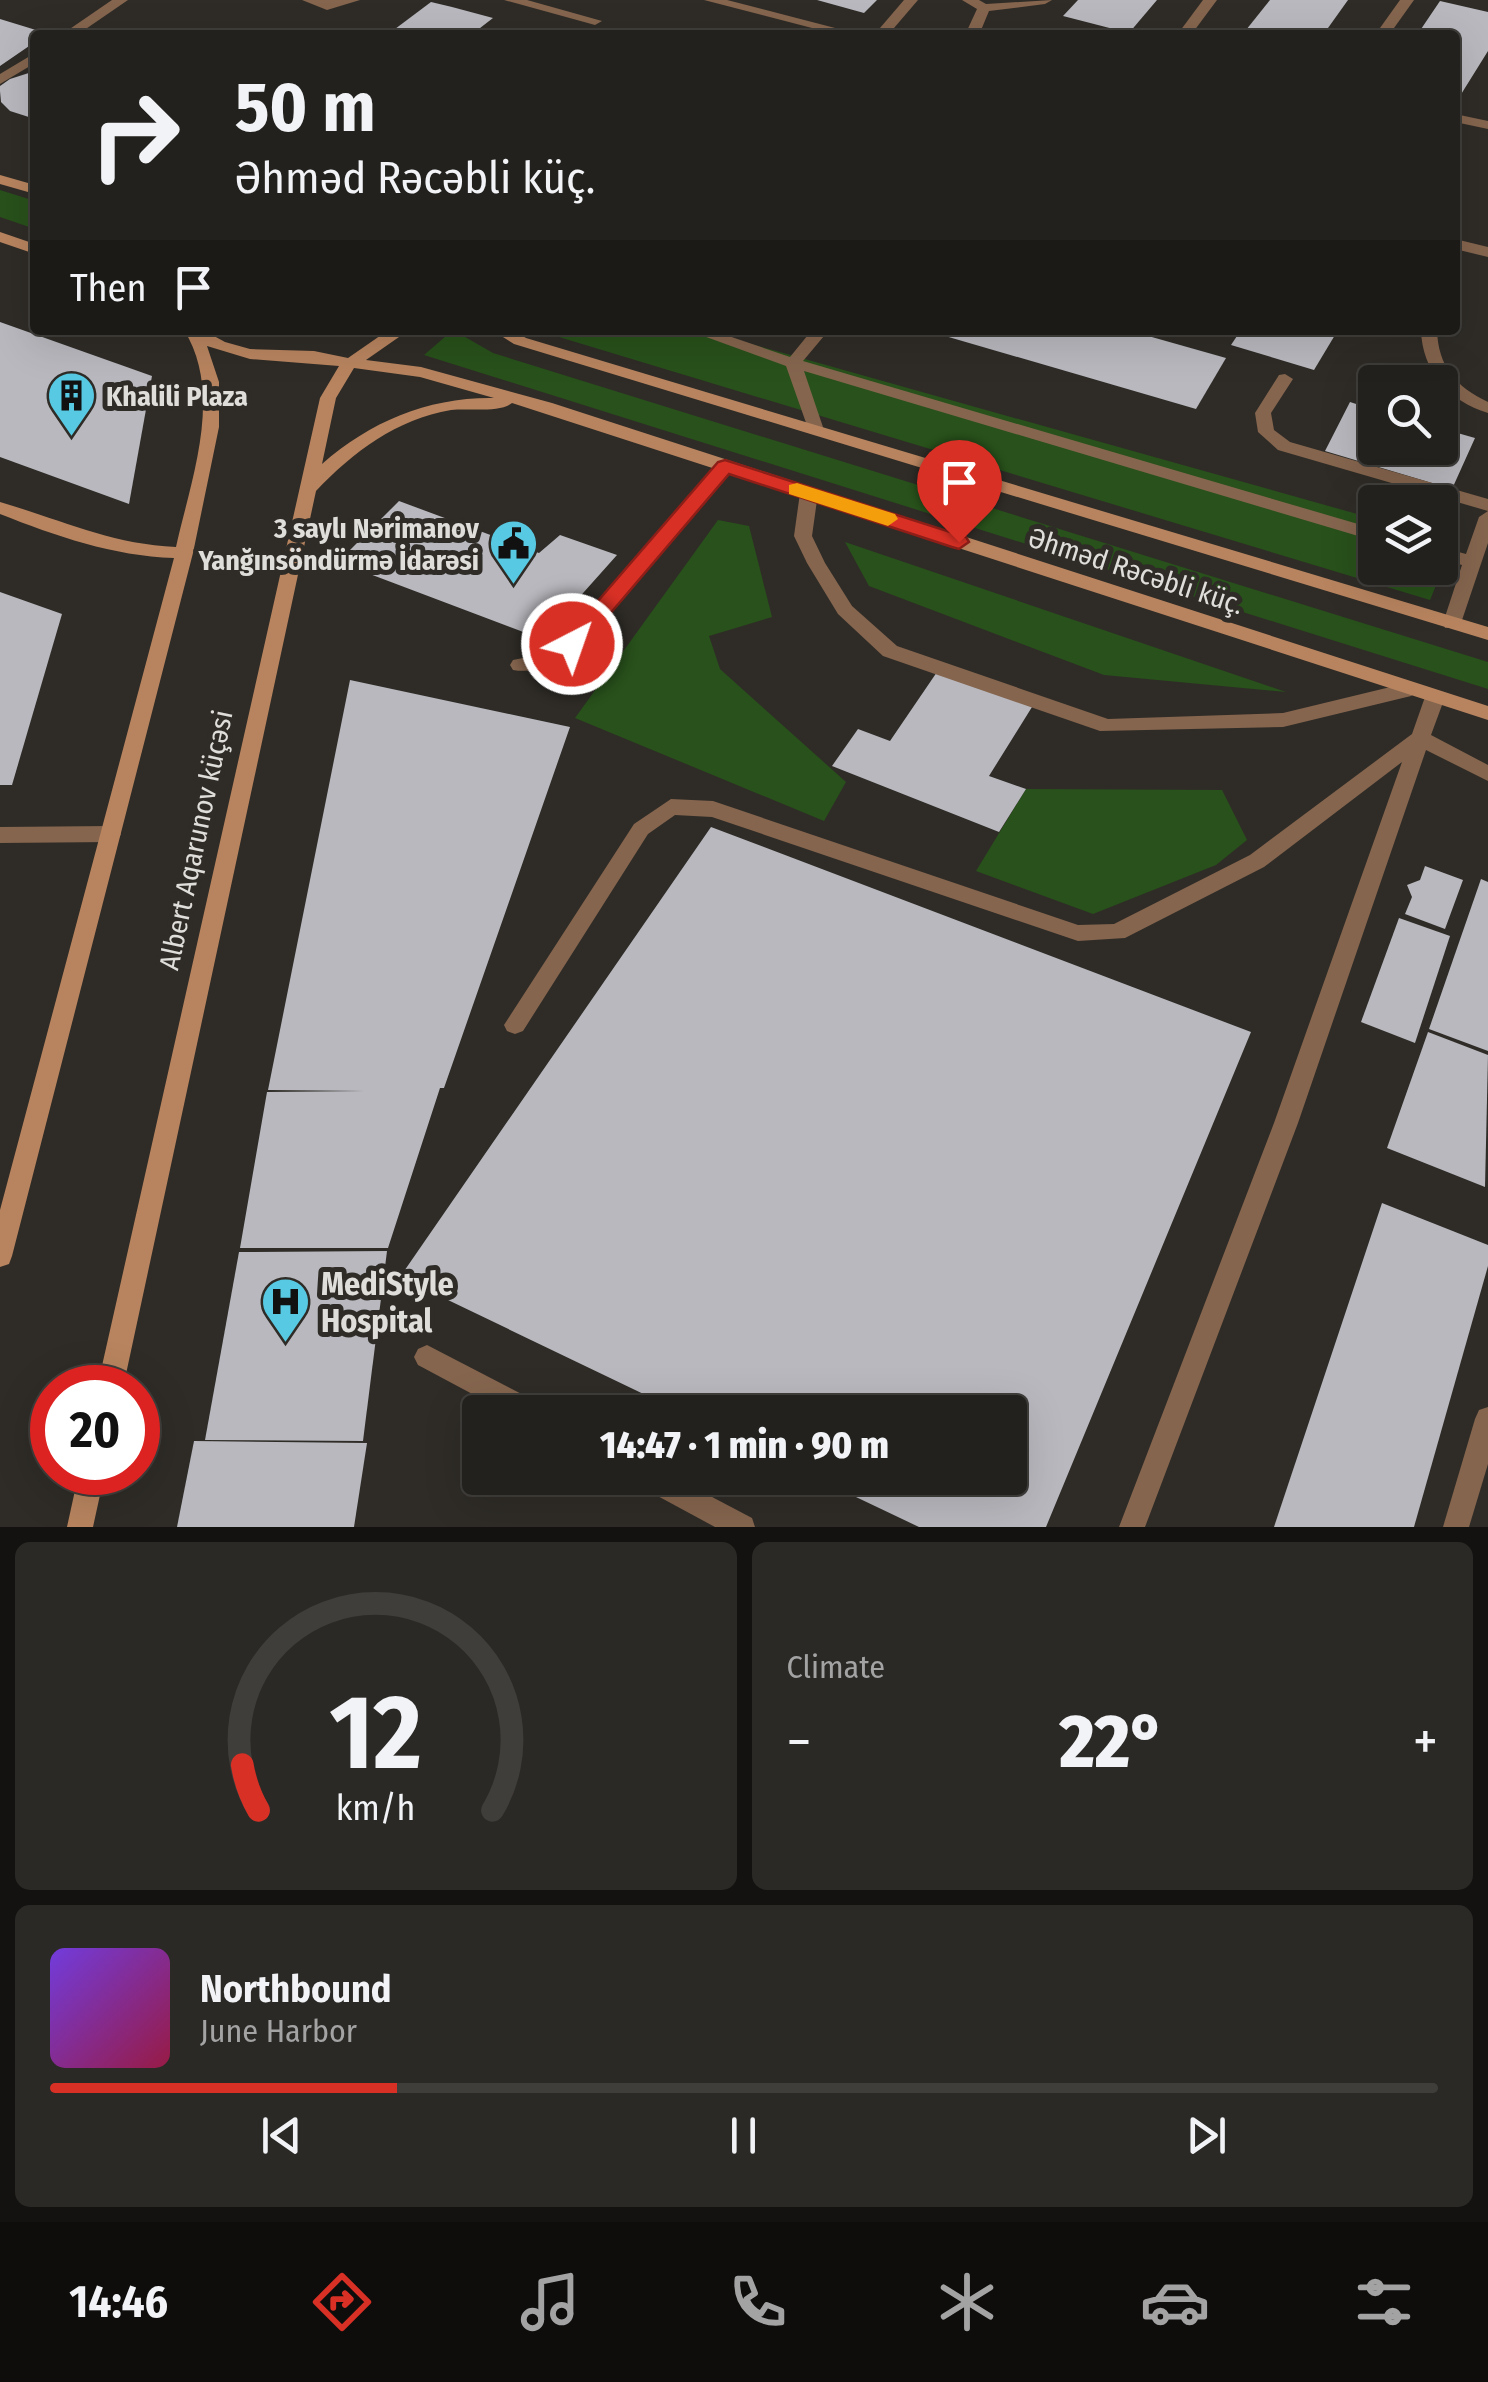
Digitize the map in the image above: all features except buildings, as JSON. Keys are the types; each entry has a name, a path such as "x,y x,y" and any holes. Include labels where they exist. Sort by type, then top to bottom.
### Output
{"main road":[{"path":"0,179 30,188"},
{"path":"0,237 30,247"},
{"path":"0,1256 184,553 212,427 210,382 194,335"},
{"path":"199,335 224,348 262,356 304,357 336,353 387,335"},
{"name":"Albert Aqarunov küçəsi","path":"115,1365 328,398 351,362 392,335"},
{"name":"Əhməd Rəcəbli küç.","path":"509,335 1488,634"},
{"name":"Əhməd Rəcəbli küç.","path":"304,357 445,378 546,407 1488,713"},
{"path":"305,493 348,448 423,410 456,403 546,407"},
{"path":"0,508 92,543 122,550 184,553"},
{"path":"80,1527 87,1495"}],"lane":[{"path":"76,30 122,0"},
{"path":"309,0 327,6 353,0"},
{"path":"511,0 596,22"},
{"path":"712,0 835,30"},
{"path":"884,30 911,0"},
{"path":"970,0 984,8 1045,0"},
{"path":"1188,30 1210,0"},
{"path":"1385,30 1406,0"},
{"path":"974,30 984,8"},
{"path":"0,80 30,60"},
{"path":"1460,119 1488,126"},
{"path":"1460,245 1488,252"},
{"path":"710,335 1358,530"},
{"path":"793,363 816,335"},
{"path":"1429,335 1428,348 1443,378 1464,399 1488,408"},
{"path":"793,363 816,430"},
{"path":"1285,379 1263,412 1266,432 1284,446 1488,505"},
{"path":"520,665 554,658 572,644 725,466"},
{"path":"809,493 803,536 816,563 846,610 890,651 1107,726 1283,720 1411,689"},
{"path":"1452,623 1488,517"},
{"path":"1458,558 1472,562"},
{"path":"1132,1527 1286,1122 1435,697"},
{"path":"1420,738 1488,774"},
{"path":"515,1025 641,829 670,807 713,809 1078,933 1117,932 1257,861 1420,738"},
{"path":"0,835 112,834"},
{"path":"427,1357 498,1395"},
{"path":"1456,1527 1488,1419"},
{"path":"682,1495 742,1527"}],"green space":[{"path":"0,190 30,199 30,227 0,217"},
{"path":"447,335 462,335 493,353 1488,662 1488,689 424,355"},
{"path":"719,335 1358,514 1358,578 559,337"},
{"path":"718,520 749,526 772,617 709,636 720,669 846,782 824,821 575,718"},
{"path":"845,542 1286,692 1104,675 869,586"},
{"path":"1380,585 1436,585 1430,600"},
{"path":"1026,789 1222,790 1247,840 1216,865 1093,914 976,871"}],"slow traffic":[{"path":"797,489 888,519"}],"place":[{"name":"Khalili Plaza","path":"71,438"},
{"name":"3 saylı Nərimanov Yanğınsöndürmə İdarəsi","path":"514,586"},
{"name":"MediStyle Hospital","path":"286,1344"}],"route":[{"path":"572,644 725,466 959,542"}]}
